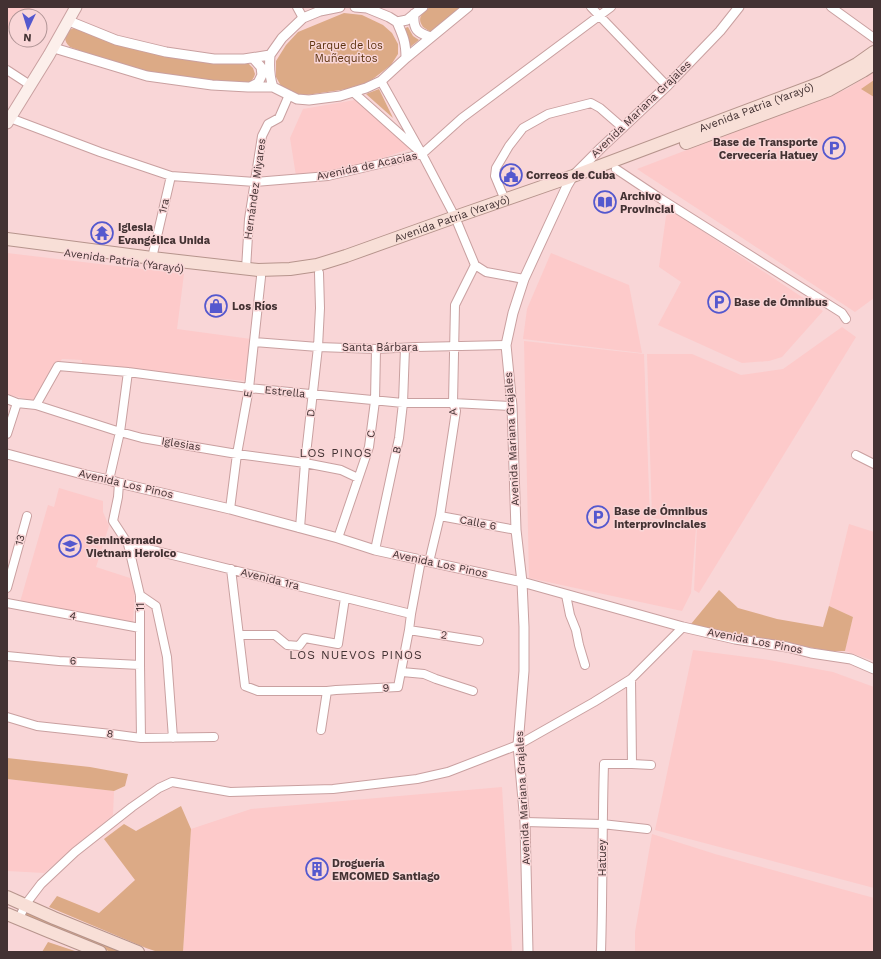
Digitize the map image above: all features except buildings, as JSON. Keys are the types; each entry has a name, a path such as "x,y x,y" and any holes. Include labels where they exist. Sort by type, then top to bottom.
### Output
{"main road":[{"path":"9,121 54,48 76,7"},
{"name":"Avenida Patria (Yarayó)","path":"612,166 823,82 857,64 874,52"},
{"name":"Avenida Patria (Yarayó)","path":"7,246 194,267 261,277 292,277 319,273 456,221 829,90 874,64"},
{"name":"Avenida Patria (Yarayó)","path":"7,239 152,258 194,267 290,270 317,265 346,256 456,221 505,200 570,181"},
{"path":"7,897 122,949 138,952"},
{"path":"7,914 100,952"}],"street":[{"path":"297,7 303,18"},
{"path":"273,87 270,77 270,55 282,38 303,18 320,11 340,7"},
{"path":"355,7 368,8 397,22 404,37 406,58"},
{"path":"397,22 407,20 423,7"},
{"path":"54,48 147,76 212,85 273,87 297,99 309,100 340,96 366,88 381,80 430,37 468,7"},
{"path":"591,7 667,86"},
{"name":"Avenida de Acacias","path":"9,121 171,176 255,182 328,176 422,154 462,118 611,7"},
{"name":"Avenida Mariana Grajales","path":"528,952 525,822 518,745 524,671 524,627 522,582 516,530 512,406 506,345 524,279 570,181 601,148 667,86 720,31 739,7"},
{"path":"831,7 874,38"},
{"path":"414,14 416,29 422,34 430,37"},
{"path":"69,20 116,40 166,52 214,59 244,59 270,55"},
{"path":"248,87 258,83 262,75 261,67 253,58"},
{"path":"7,70 30,85"},
{"path":"381,80 422,154 456,221 475,264 486,272 524,279"},
{"path":"353,92 422,154"},
{"name":"Hernández Miyares","path":"246,269 249,219 262,136 268,124 279,118 289,95"},
{"path":"505,200 496,176 496,168 508,146 523,128 548,114 591,103 600,108 623,128"},
{"path":"601,148 600,154 602,158 612,166 842,313 846,319"},
{"name":"1ra","path":"152,258 171,176"},
{"name":"A","path":"425,561 440,516 456,411 453,403 455,306 475,264"},
{"name":"D","path":"300,528 305,463 318,347 320,308 319,273"},
{"name":"E","path":"230,509 237,454 249,388 261,277"},
{"name":"Santa Bárbara","path":"254,342 318,347 376,349 506,345"},
{"name":"B","path":"375,550 399,438 403,403 405,348"},
{"name":"C","path":"338,538 369,447 375,401 376,349"},
{"name":"Estrella","path":"36,405 58,366 128,372 249,388 375,401 512,406"},
{"path":"109,480 120,432 128,372"},
{"name":"Iglesias","path":"7,399 18,403 36,405 142,438 237,454 305,463 341,470 358,478"},
{"path":"7,434 18,403"},
{"name":"Avenida Los Pinos","path":"7,454 86,475 230,509 338,538 375,550 522,582 683,627 851,660 874,669"},
{"path":"856,455 874,464"},
{"name":"11","path":"119,483 113,521 128,544 140,595 142,738"},
{"name":"13","path":"7,588 9,571 27,516"},
{"name":"Calle 6","path":"440,516 516,530"},
{"name":"Avenida 1ra","path":"128,544 411,614"},
{"name":"9","path":"238,635 245,686 258,691 327,691 398,687 410,630 411,614 425,561"},
{"path":"231,569 238,635 275,635 287,645 299,646 305,638 338,644 345,598"},
{"path":"140,595 156,606 167,657 173,738"},
{"path":"566,595 570,615 576,630 585,665"},
{"name":"4","path":"7,603 140,628"},
{"path":"19,919 25,905 41,884 75,852 132,807 159,788 172,782 230,792 333,790 417,779 448,772 518,745 594,702 631,679 683,627"},
{"name":"2","path":"410,630 479,641"},
{"name":"6","path":"7,656 59,661 140,665"},
{"path":"402,672 424,674 473,691"},
{"path":"631,679 632,764 651,765"},
{"path":"321,730 327,691"},
{"name":"8","path":"7,717 37,726 142,738 214,737"},
{"name":"Hatuey","path":"601,952 604,764 632,764"},
{"path":"525,822 602,824 647,829"}],"shaded area":[{"path":"7,7 33,7 8,8 7,28"},
{"path":"874,71 874,298 855,312 637,169 847,89"},
{"path":"355,100 412,148 350,168 296,176 290,138 303,109"},
{"path":"672,211 823,311 782,357 769,361 742,363 658,325 681,282 659,267 666,216"},
{"path":"7,253 184,274 177,329 251,339 245,381 82,364 82,360 62,359 33,401 7,394"},
{"path":"551,253 629,285 642,353 523,339 527,309"},
{"path":"842,327 856,337 699,593 694,590 697,526 652,518 647,354 692,354 741,375 783,369"},
{"path":"524,341 644,354 650,519 696,528 691,593 682,611 529,578"},
{"name":"Seminternado Vietnam Heroico","path":"59,488 103,501 103,512 109,526 96,567 130,578 135,590 133,624 20,602 48,505 54,507"},
{"path":"849,524 874,532 874,661 845,651 853,617 829,606"},
{"path":"693,650 769,660 833,672 874,687 874,888 655,830"},
{"path":"7,779 114,791 113,815 44,873 7,871"},
{"path":"502,787 512,952 183,952 191,829 251,809"},
{"path":"652,834 715,854 874,898 874,952 635,952 635,932"}],"green space":[{"path":"430,7 463,7 433,31 429,31 423,27 420,18"},
{"name":"Parque de los Muñequitos","path":"344,13 362,15 383,25 392,33 398,44 398,54 391,65 369,82 354,88 300,96 281,86 276,77 276,61 286,45 298,32"},
{"path":"408,27 413,36 419,40 410,47 405,28"},
{"path":"74,28 215,62 248,63 253,68 255,74 250,83 212,82 156,75 111,62 70,47 66,42 65,36 68,31"},
{"path":"874,80 874,97 861,89"},
{"path":"379,89 393,118 366,94"},
{"path":"719,590 738,608 777,619 823,627 829,606 853,617 845,651 830,651 739,635 691,624"},
{"path":"7,758 90,767 128,774 125,786 114,791 7,779"},
{"path":"181,806 191,829 183,952 158,952 146,948 49,907 57,896 99,913 135,880 104,839 124,824 136,831"},
{"path":"26,910 119,949 118,952 111,952 23,917"},
{"path":"48,942 78,952 42,952"}],"place":[{"name":"Base de Transporte Cervecería Hatuey","path":"834,148"},
{"name":"Correos de Cuba","path":"511,175"},
{"name":"Archivo Provincial","path":"605,202"},
{"name":"Iglesia Evangélica Unida","path":"102,233"},
{"name":"Base de Ómnibus","path":"719,302"},
{"name":"Los Ríos","path":"216,306"},
{"name":"Base de Ómnibus Interprovinciales","path":"598,517"},
{"name":"Seminternado Vietnam Heroico","path":"70,546"},
{"name":"Droguería EMCOMED Santiago","path":"317,869"}],"district":[{"name":"LOS PINOS","path":"336,453"},
{"name":"LOS NUEVOS PINOS","path":"356,655"}]}
